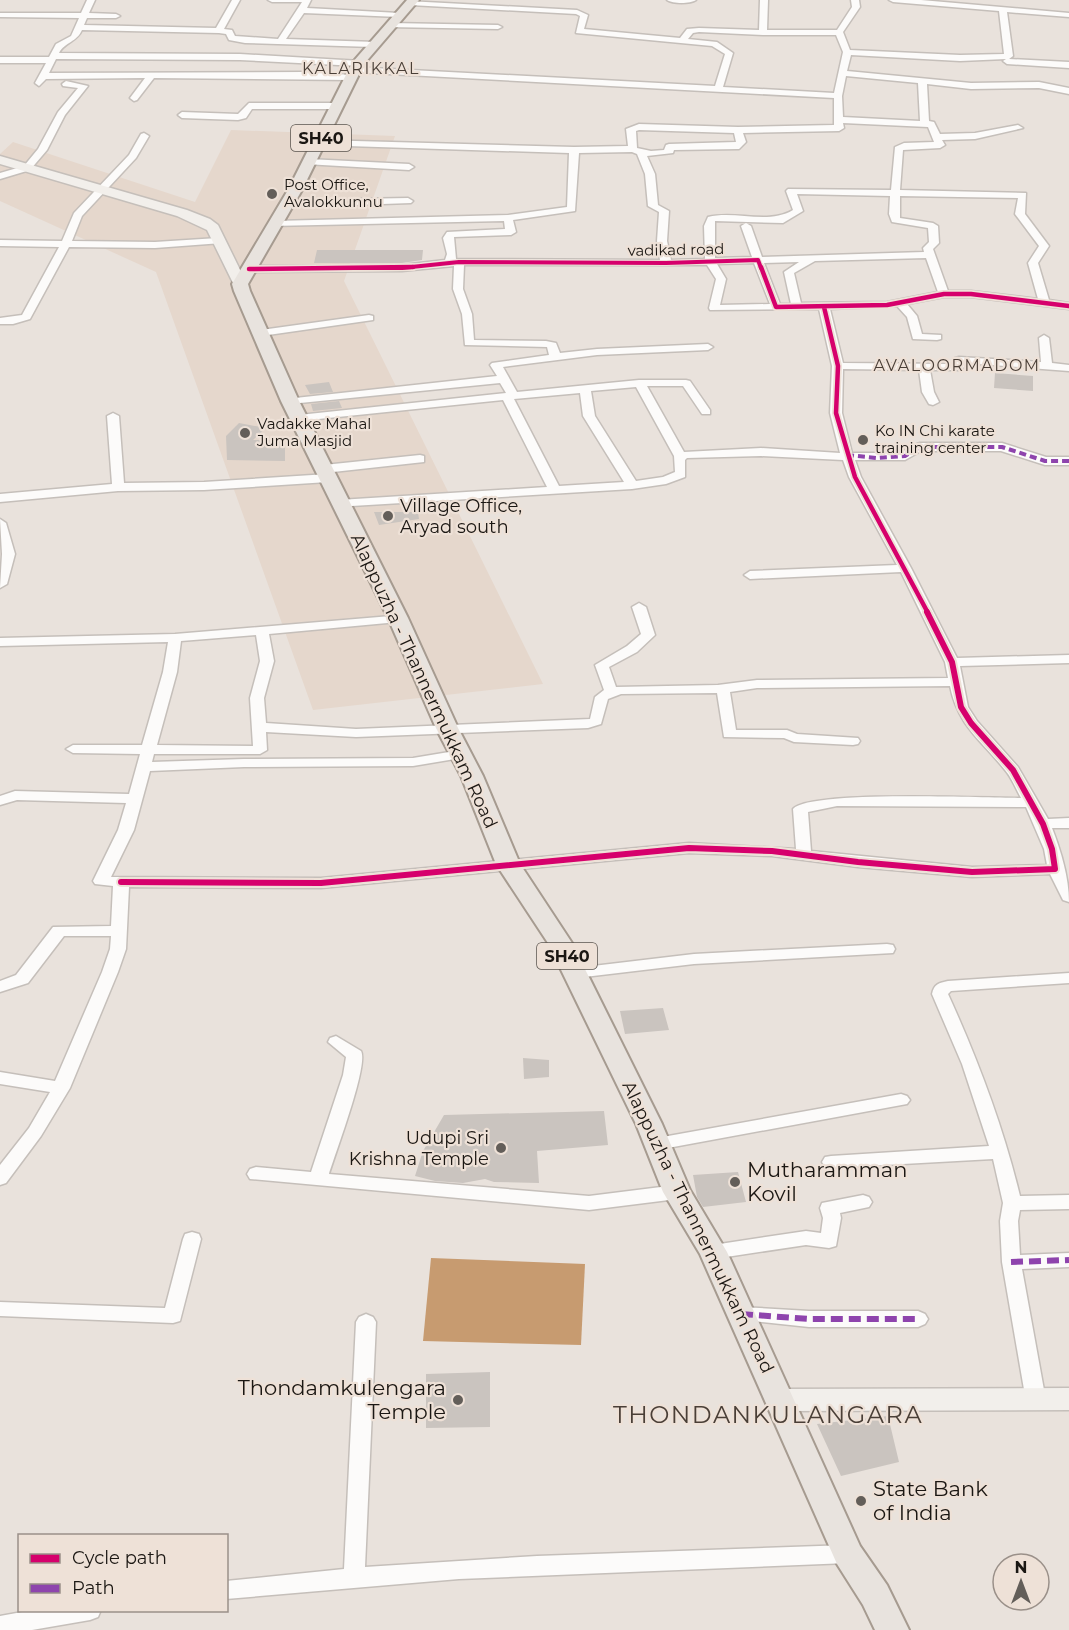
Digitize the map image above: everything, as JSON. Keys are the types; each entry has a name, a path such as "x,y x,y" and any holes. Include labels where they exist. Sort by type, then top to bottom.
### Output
{"main road":[{"name":"SH40","path":"244,276 295,190 354,70 412,2"},
{"path":"0,160 205,222 213,228 218,241 244,276"},
{"name":"Alappuzha - Thannermukkam Road","path":"244,276 261,333 295,409 339,504 398,618 461,754 508,864 560,943 576,973 657,1144 677,1192 713,1252 848,1554 875,1595 892,1630"},
{"path":"781,1400 1036,1401 1069,1399"}],"street":[{"path":"0,176 27,168 42,150 61,114 84,86 39,83 59,46 75,37 82,16 91,0"},
{"path":"219,31 236,0"},
{"path":"272,0 307,0"},
{"path":"281,41 307,0"},
{"path":"546,9 552,0"},
{"path":"671,0 692,0"},
{"path":"763,33 764,0"},
{"path":"839,32 856,7 855,0"},
{"path":"893,0 1069,15"},
{"path":"412,2 582,13 584,15 579,31 714,44 729,53 718,89"},
{"path":"1003,9 1010,56 1004,59"},
{"path":"301,10 395,20 498,27"},
{"path":"0,15 116,16"},
{"path":"79,27 219,31 229,32 232,38 237,39 373,45"},
{"path":"683,40 690,31 695,30 763,33 839,32"},
{"path":"666,263 662,241 664,211 653,206 650,174 637,152 631,129 633,127 738,130 839,128 838,96 847,52 839,32"},
{"path":"847,52 1004,59 1069,65"},
{"path":"0,60 240,57 354,70 838,96"},
{"path":"1004,59 1019,78"},
{"path":"41,76 305,75 354,70"},
{"path":"843,73 971,86 1019,78 1069,90"},
{"path":"134,98 150,76"},
{"path":"922,81 925,122"},
{"path":"182,115 238,117 243,116 249,106 337,106"},
{"path":"840,120 931,124 941,144 939,146 898,149 894,220 933,225 934,243 928,248 944,294"},
{"path":"938,137 975,136 1018,128"},
{"path":"319,143 665,153 669,151 669,147 738,146 741,142 738,130"},
{"path":"0,321 13,321 26,316 66,243 77,215 103,190 132,156 144,135"},
{"path":"275,224 508,218 572,209 574,150"},
{"path":"308,162 409,167"},
{"path":"1045,304 1033,263 1044,246 1020,214 1023,195 791,191 798,212 783,220 723,217 711,219 709,226 710,262 721,279 714,308 825,307 900,303 944,294 971,294 1045,304 1069,306"},
{"path":"354,202 407,196 411,222"},
{"path":"451,234 511,232 508,218"},
{"path":"442,221 451,234"},
{"path":"746,226 776,307"},
{"path":"451,234 448,238 455,263 458,289 467,314 469,343 546,344 552,345 555,357"},
{"path":"0,243 154,245 218,241"},
{"name":"vadikad road","path":"244,276 455,263 666,263 931,255"},
{"path":"797,307 789,272 814,258"},
{"path":"900,303 912,316 917,337 937,337"},
{"path":"825,307 838,366 836,413 855,477 905,568 952,662 961,707 971,723 1013,770 1043,824 1052,849 1055,869 1069,897"},
{"path":"261,333 369,318"},
{"path":"1044,338 1047,366"},
{"path":"554,489 495,365 608,351 708,347"},
{"path":"838,366 959,367 959,360 964,360 1069,368"},
{"path":"924,367 928,392 933,402"},
{"path":"295,409 503,378"},
{"path":"295,409 510,396 639,383 686,383 706,412"},
{"path":"339,504 632,485 676,477 681,473 680,456 658,412 639,383"},
{"path":"585,390 589,417 620,462 632,485"},
{"path":"113,416 118,487"},
{"path":"680,456 761,453 877,458 905,456 920,447 1002,447 1045,461 1069,460"},
{"path":"0,498 118,487 204,486 326,474 420,459"},
{"path":"0,523 10,552 8,565 0,584"},
{"path":"750,575 905,568"},
{"path":"611,692 602,666 632,649 648,635 639,607"},
{"path":"0,642 175,638 398,618"},
{"path":"73,749 260,750 257,698 267,661 262,630"},
{"path":"175,638 170,672 126,830 101,881 321,883 689,848 772,851 972,872 1055,869"},
{"path":"952,662 1069,659"},
{"path":"260,727 357,733 593,723 596,721 602,697 611,692 723,689 757,684 957,682"},
{"path":"723,689 729,734 787,734 794,738 853,741"},
{"path":"143,767 244,763 412,762 461,754"},
{"path":"0,801 15,795 135,799"},
{"path":"804,855 800,809 837,802 1032,803"},
{"path":"1043,824 1069,823"},
{"path":"0,1178 35,1132 61,1088 110,972 118,949 121,882"},
{"path":"0,987 22,979 59,931 120,931"},
{"path":"576,973 694,959 887,949"},
{"path":"1036,1401 1011,1262 1009,1221 1012,1203 999,1152 971,1064 940,994 942,989 948,986 1069,978"},
{"path":"318,1179 352,1076 355,1055 336,1042"},
{"path":"0,1078 61,1088"},
{"path":"657,1144 901,1100"},
{"path":"831,1162 999,1152"},
{"path":"256,1174 590,1203 677,1192"},
{"path":"713,1252 806,1238 829,1241 832,1218 829,1208 863,1202"},
{"path":"1012,1203 1069,1202"},
{"path":"0,1309 173,1316 192,1239"},
{"path":"1011,1262 1069,1260"},
{"path":"741,1314 809,1319 918,1319"},
{"path":"354,1577 366,1322"},
{"path":"228,1590 354,1577 569,1564 848,1554"},
{"path":"0,1626 84,1612"}],"shaded area":[{"path":"231,130 395,136 344,281 543,684 313,710 156,272 0,201 0,154 13,142 195,202"},
{"path":"431,1258 585,1264 581,1345 423,1341"}],"building":[{"path":"317,250 423,250 422,260 402,263 314,263"},
{"path":"995,373 1033,376 1033,391 994,388"},
{"path":"329,382 333,392 310,394 305,385"},
{"path":"339,401 342,408 313,411 311,404"},
{"path":"239,423 266,428 253,440 285,440 285,461 227,460 226,436"},
{"name":"Village Office, Aryad south","path":"374,512 418,512 419,519 379,525"},
{"path":"663,1008 669,1030 625,1034 620,1011"},
{"path":"523,1058 549,1060 549,1077 524,1079"},
{"name":"Udupi Sri Krishna Temple","path":"604,1111 608,1145 537,1151 539,1183 494,1182 485,1179 463,1183 435,1181 415,1176 423,1151 444,1115"},
{"path":"738,1172 746,1202 703,1207 697,1197 693,1175"},
{"name":"Thondamkulengara Temple","path":"490,1372 490,1427 426,1428 426,1374"},
{"path":"888,1416 899,1462 841,1476 817,1424"}],"marked path":[{"path":"847,455 877,458 905,456 920,447 1002,447 1045,461 1069,461"},
{"path":"1011,1262 1069,1260"},
{"path":"741,1314 809,1319 918,1319"}],"cycle path":[{"path":"249,269 402,268 459,262 666,263 758,260 776,307 887,305 944,294 971,294 1069,306"},
{"path":"121,882 321,883 689,848 772,851 858,862 972,872 1055,869 1052,849 1043,824 1013,770 971,723 961,707 952,662 905,568 855,477 836,413 838,366 824,307"}],"place":[{"name":"Post Office, Avalokkunnu","path":"272,194"},
{"name":"Vadakke Mahal Juma Masjid","path":"245,433"},
{"name":"Ko IN Chi karate training center","path":"863,440"},
{"name":"Village Office, Aryad south","path":"388,516"},
{"name":"Udupi Sri Krishna Temple","path":"501,1148"},
{"name":"Mutharamman Kovil","path":"735,1182"},
{"name":"Thondamkulengara Temple","path":"458,1400"},
{"name":"State Bank of India","path":"861,1501"}],"district":[{"name":"KALARIKKAL","path":"361,68"},
{"name":"AVALOORMADOM","path":"957,365"},
{"name":"THONDANKULANGARA","path":"768,1415"}]}
